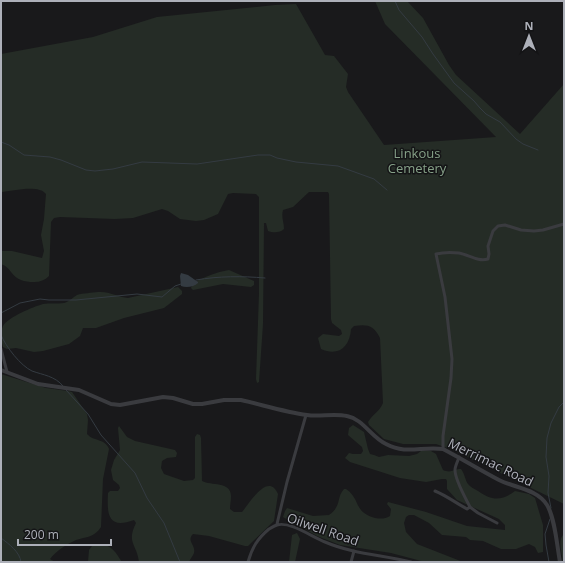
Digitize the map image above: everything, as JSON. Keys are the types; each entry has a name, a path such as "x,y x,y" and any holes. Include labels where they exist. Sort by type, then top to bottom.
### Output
{"street":[{"path":"443,449 443,436 452,359 445,297 436,254 455,253 485,260 489,257 488,246 493,231 498,226 505,224 521,230 534,231 564,224"},
{"path":"1,349 7,372"},
{"name":"Merrimac Road","path":"1,370 38,384 79,390 111,404 120,405 163,397 173,398 193,404 202,404 230,399 241,400 306,415 340,415 353,418 384,444 399,450 408,451 435,448 443,449 500,480 532,493 544,501 550,512 560,562"},
{"path":"278,524 306,415"},
{"path":"459,457 455,468 456,473 470,506 478,513 496,523"},
{"path":"436,491 446,495 457,504 467,509 470,506"},
{"name":"Oilwell Road","path":"248,562 252,549 257,540 278,524 285,524 325,542 354,552 411,562"},
{"path":"351,562 354,552"},
{"path":"390,558 391,562"}],"green space":[{"name":"Linkous Cemetery","path":"375,1 407,1 423,18 456,75 520,134 564,84 564,504 453,450 436,444 403,444 384,439 369,425 368,422 383,403 380,338 378,334 370,326 354,326 351,329 346,345 342,349 333,352 321,349 318,338 323,334 339,336 342,334 341,330 332,323 331,319 328,192 309,192 293,207 283,210 282,215 284,229 281,231 268,231 266,223 264,223 263,324 259,382 257,383 259,197 256,194 228,194 218,214 204,220 196,221 180,219 162,209 133,218 54,218 51,222 49,276 38,282 24,281 18,279 7,267 1,264 1,251 12,251 42,258 44,251 41,235 46,194 38,189 1,192 1,54 93,37 157,17 296,4 325,55 334,56 348,74 346,87 348,92 384,145 496,137 385,24"},
{"path":"229,270 254,281 254,285 251,287 223,284 193,290 191,288 193,283 197,281 215,273"},
{"path":"178,287 182,291 182,294 164,308 124,318 96,328 83,328 80,336 69,344 34,352 16,348 7,349 3,347 1,334 3,326 10,319 39,305 68,302 77,295 85,293 102,292 128,298"},
{"path":"1,374 46,388 72,392 87,414 87,434 105,443 109,449 103,479 101,527 93,535 76,540 58,551 50,559 55,562 1,562"},
{"path":"353,425 364,432 370,454 379,457 388,455 409,456 417,454 421,451 431,451 436,454 443,470 451,471 461,469 469,485 488,497 506,497 515,491 529,494 535,498 543,525 543,552 538,553 535,547 529,544 516,549 501,549 483,541 470,540 466,537 442,535 429,523 414,515 409,515 406,517 404,523 406,532 417,544 463,562 425,562 391,553 340,545 317,536 283,517 287,508 313,516 329,515 336,508 342,492 346,489 354,497 363,512 375,518 386,518 390,516 391,509 387,504 388,502 426,512 467,526 505,530 505,525 499,519 457,500 447,489 446,479 426,482 400,478 350,462 345,458 349,453 361,454 363,451 362,447 348,435 349,428"},
{"path":"119,426 127,437 135,441 175,450 177,453 176,457 167,458 162,461 161,468 164,474 184,481 193,480 195,478 195,437 197,434 200,435 202,481 228,488 231,496 230,509 234,512 242,512 264,487 269,486 274,488 278,494 274,521 248,546 209,536 193,534 190,539 194,548 194,553 189,562 139,562 132,539 133,530 136,523 134,520 125,523 118,523 114,521 110,518 108,507 108,493 110,491 118,491 120,488 119,485 113,480 111,470 114,460 120,450"},
{"path":"297,533 300,539 295,562 289,562 292,535"},
{"path":"564,534 564,562 563,562 560,543"},
{"path":"100,544 111,548 122,562 88,562 89,550 92,546"}],"shaded area":[{"path":"181,273 188,275 198,283 190,287 181,286"}],"waterway":[{"path":"395,1 399,10 422,37 454,83 486,114 500,122 516,139 523,144 538,150"},
{"path":"1,142 9,145 24,155 50,157 86,170 95,171 113,169 142,162 197,164 258,155 270,155 296,162 338,166 374,179 387,190"},
{"path":"196,280 230,277 265,278"},
{"path":"1,313 20,303 40,299 76,300 137,294 162,297 175,286 181,284"},
{"path":"1,335 10,350 23,365 32,371 53,378 63,386"},
{"path":"66,390 88,414 101,435 135,473 147,498 164,523 180,562"},
{"path":"551,508 548,493 549,476 546,457 547,438 551,423 559,407 564,402"},
{"path":"549,562 545,534 550,519"},
{"path":"1,538 19,555 21,562"}]}
